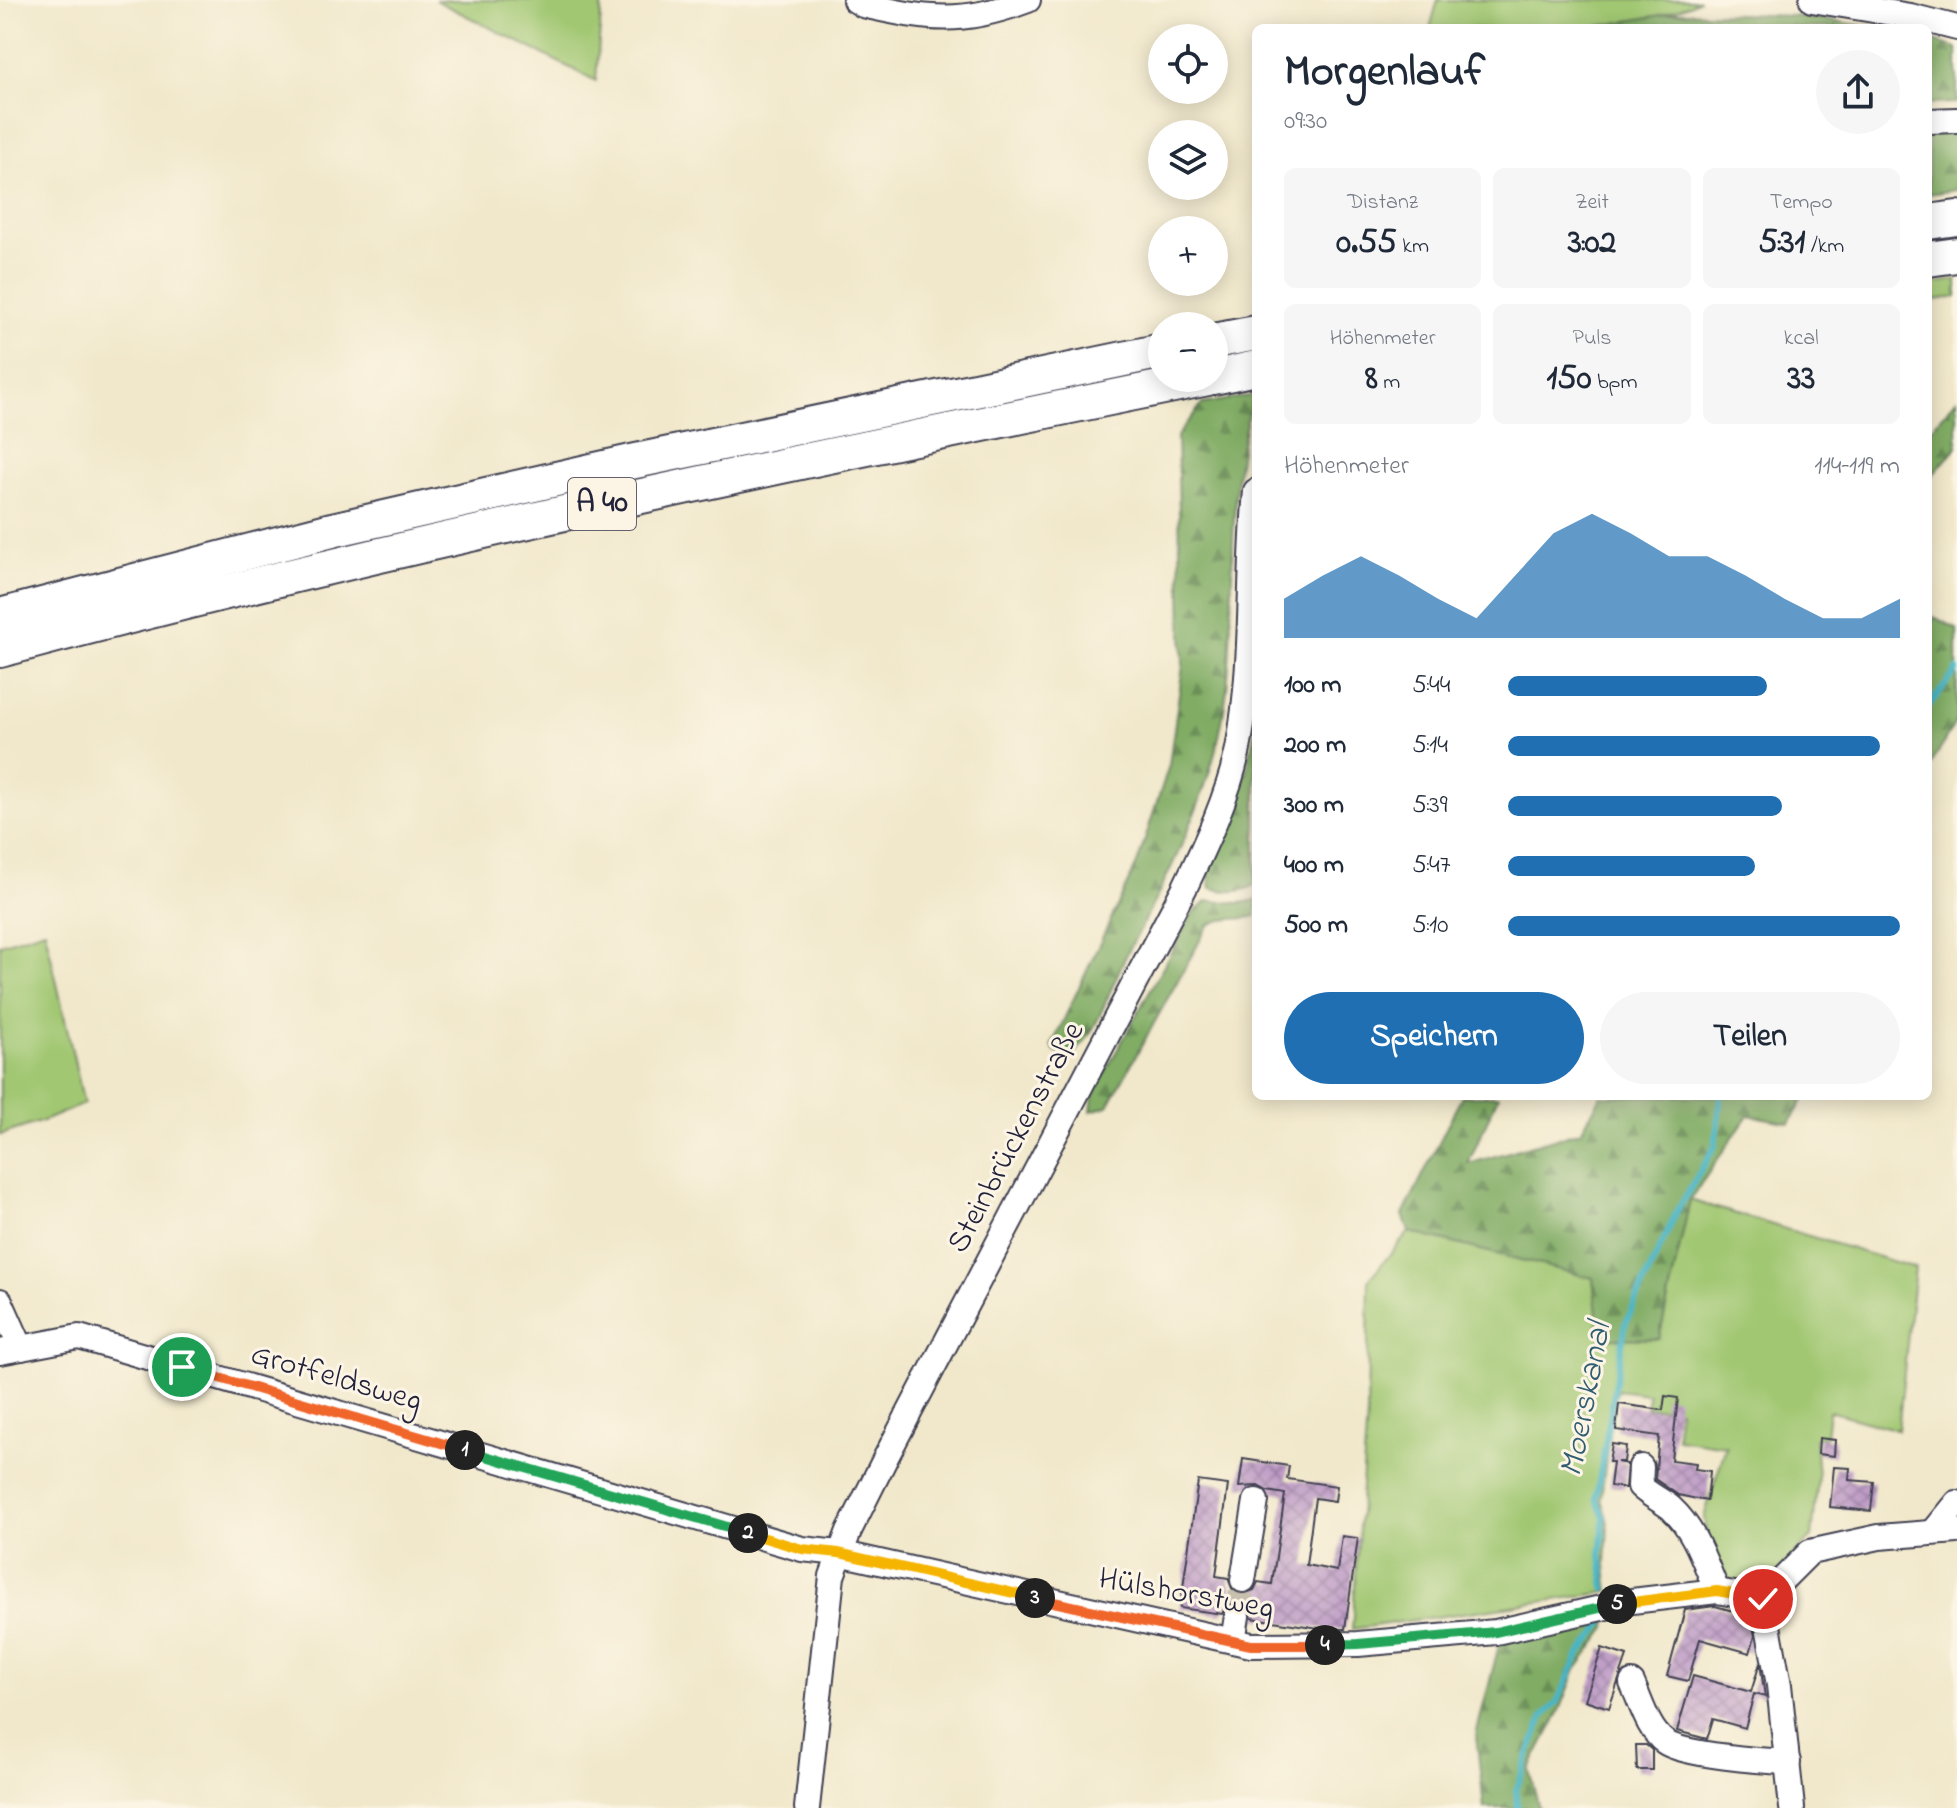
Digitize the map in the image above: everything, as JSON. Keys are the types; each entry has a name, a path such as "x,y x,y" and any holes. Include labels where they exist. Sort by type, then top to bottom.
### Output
{"highway":[{"path":"1932,221 1957,218"},
{"path":"1932,258 1957,255"},
{"path":"1228,338 1252,334"},
{"name":"A 40","path":"0,616 332,530 931,397 1148,354"},
{"name":"A 40","path":"1228,374 1252,369"},
{"name":"A 40","path":"0,650 625,498 1148,390"}],"street":[{"path":"855,0 863,5 928,18 993,13 1028,0"},
{"path":"1812,0 1910,16 1957,28"},
{"path":"1932,121 1957,120"},
{"name":"Steinbrückenstraße","path":"807,1808 832,1576 839,1553 1207,840 1237,753 1246,702 1252,575"},
{"path":"0,1301 11,1350"},
{"name":"Grotfeldsweg","path":"11,1350 79,1337 802,1549 839,1553"},
{"path":"1641,1467 1640,1486 1670,1507 1687,1525 1698,1543 1717,1591"},
{"path":"1243,1580 1256,1501"},
{"path":"1792,1808 1779,1685 1763,1599 1810,1552 1879,1537 1946,1530 1957,1503"},
{"name":"Hülshorstweg","path":"839,1553 1251,1645 1358,1644 1496,1632 1632,1601 1717,1591 1763,1599"},
{"path":"1233,1641 1237,1616"},
{"path":"1632,1683 1653,1728 1667,1743 1710,1754 1788,1762"}],"green space":[{"path":"435,0 602,0 596,81"},
{"path":"1438,0 1700,0 1670,12 1615,24 1431,24"},
{"path":"1678,12 1794,16 1853,24 1610,24"},
{"path":"1932,40 1957,48 1957,103 1932,104"},
{"path":"1957,130 1957,190 1932,193 1932,132"},
{"path":"1957,280 1957,297 1932,300 1932,283"},
{"path":"1252,395 1235,504 1230,652 1222,725 1203,793 1190,826 1097,1020 1073,1054 1060,1054 1054,1051 1052,1045 1137,864 1169,765 1183,665 1177,436 1202,404"},
{"path":"1957,398 1957,447 1932,475 1932,428"},
{"path":"1934,617 1957,629 1957,719 1932,763"},
{"path":"1252,745 1252,886 1234,891 1211,888 1208,871 1229,824"},
{"path":"1208,901 1252,901 1252,917 1219,921 1208,926 1108,1106 1091,1111 1093,1094 1192,914"},
{"path":"45,930 84,1104 0,1135 0,944"},
{"path":"1460,1100 1496,1100 1468,1164 1581,1131 1599,1100 1804,1100 1790,1123 1748,1115 1690,1200 1659,1339 1600,1338 1593,1278 1409,1232 1403,1215"},
{"path":"1690,1200 1915,1268 1898,1430 1829,1411 1826,1436 1815,1438 1818,1477 1812,1537 1770,1584 1712,1584 1704,1517 1726,1446 1677,1439 1678,1410 1647,1407 1648,1394 1618,1390 1613,1403 1601,1499 1608,1522 1606,1565 1609,1592 1352,1629 1367,1415 1369,1279 1409,1232 1593,1278 1600,1337 1659,1339"},
{"path":"1609,1610 1607,1628 1576,1670 1559,1713 1529,1770 1539,1808 1484,1808 1476,1735 1501,1637"}],"building":[{"path":"1665,1396 1678,1398 1671,1460 1696,1463 1695,1469 1710,1471 1707,1501 1678,1495 1655,1479 1659,1436 1616,1430 1619,1404 1663,1410"},
{"path":"1819,1438 1835,1440 1834,1456 1818,1454"},
{"path":"1612,1444 1626,1446 1624,1462 1617,1462 1627,1464 1625,1488 1610,1486"},
{"path":"1243,1459 1289,1466 1287,1479 1337,1486 1335,1501 1315,1498 1306,1565 1337,1571 1342,1536 1358,1538 1345,1629 1252,1618 1247,1605 1239,1601 1226,1606 1222,1614 1180,1608 1198,1481 1228,1485 1216,1576 1228,1578 1233,1591 1241,1595 1254,1590 1258,1582 1272,1584 1285,1494 1258,1486 1239,1487"},
{"path":"1834,1467 1850,1468 1849,1480 1874,1482 1871,1511 1830,1507"},
{"path":"1715,1606 1751,1616 1755,1636 1750,1653 1700,1639 1688,1681 1667,1676 1685,1610"},
{"path":"1602,1648 1627,1656 1609,1708 1585,1700"},
{"path":"1760,1663 1765,1697 1754,1694 1745,1728 1713,1719 1707,1739 1677,1731 1693,1676 1751,1692"},
{"path":"1636,1745 1646,1745 1652,1750 1652,1770 1637,1770"}],"waterway":[{"name":"Moerskanal","path":"1932,702 1957,670"},
{"name":"Moerskanal","path":"1605,1589 1601,1556 1604,1518 1596,1498 1626,1322 1677,1211 1715,1146 1721,1100"},
{"name":"Moerskanal","path":"1518,1808 1516,1790 1543,1717 1557,1703 1578,1657 1604,1622 1604,1612"}],"tunnel":[{"path":"1237,1616 1243,1580"}],"route":[{"path":"182,1367 802,1549 839,1553 1251,1645 1358,1644 1496,1632 1632,1601 1717,1591 1763,1599"}]}
